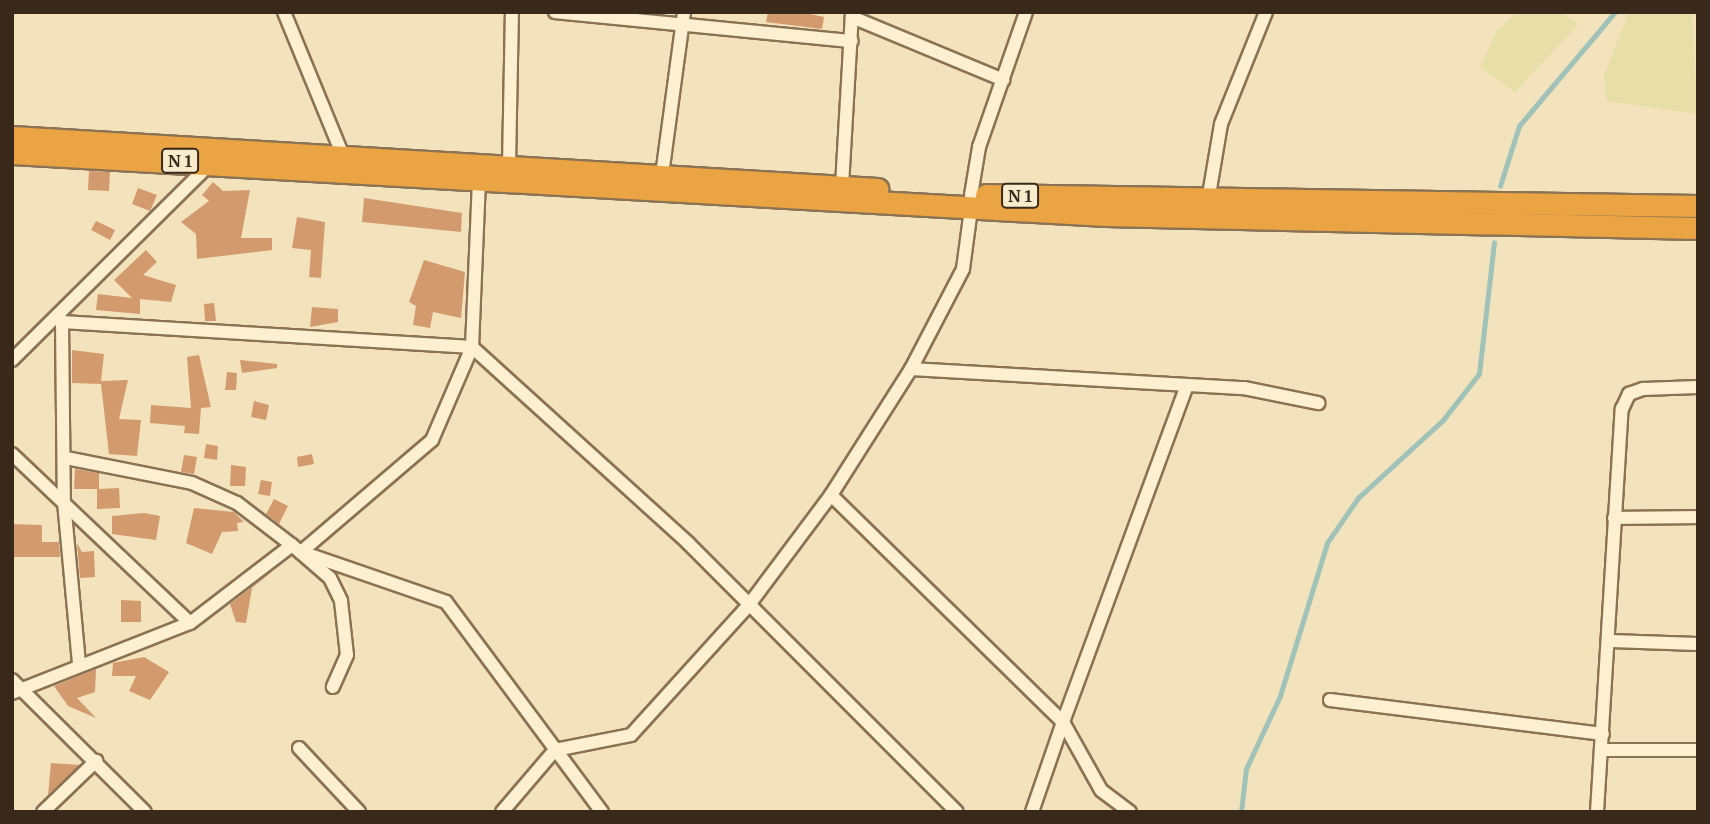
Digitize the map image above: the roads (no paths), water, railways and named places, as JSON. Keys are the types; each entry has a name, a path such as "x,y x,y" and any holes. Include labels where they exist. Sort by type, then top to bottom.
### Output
{"highway":[{"name":"N 1","path":"12,137 214,155 345,162 509,165 842,186 886,196"},
{"name":"N 1","path":"12,153 214,155"},
{"name":"N 1","path":"345,162 479,178 971,202 1698,228"},
{"name":"N 1","path":"971,202 1208,201 1698,206"}],"street":[{"path":"284,12 345,162"},
{"path":"509,165 512,12"},
{"path":"555,12 684,16 852,41"},
{"path":"502,812 555,750 632,735 748,606 831,495 911,369 963,270 979,148 1026,12"},
{"path":"1208,201 1222,124 1266,12"},
{"path":"842,186 852,14 1003,80"},
{"path":"662,175 684,16"},
{"path":"12,360 60,318 214,155"},
{"path":"145,812 96,761 14,687 190,623 296,549 432,440 472,348 479,178"},
{"path":"60,318 472,348 748,606 957,812"},
{"path":"60,318 64,502 79,665"},
{"path":"911,369 1187,385 1318,403"},
{"path":"1032,812 1187,385"},
{"path":"1597,812 1611,641 1614,517 1622,409 1629,394 1698,387"},
{"path":"12,454 190,623"},
{"path":"65,458 192,483 237,503 330,578 341,601 347,655 333,687"},
{"path":"831,495 1063,722 1101,790 1130,812"},
{"path":"1614,517 1698,516"},
{"path":"296,549 446,602 602,812"},
{"path":"1611,641 1698,644"},
{"path":"1330,701 1603,734"},
{"path":"299,748 359,812"},
{"path":"1602,750 1698,750"},
{"path":"43,812 96,761"}],"waterway":[{"path":"1500,186 1519,126 1615,12"},
{"path":"1241,812 1246,769 1280,696 1327,543 1358,498 1443,420 1479,374 1494,243"}]}
